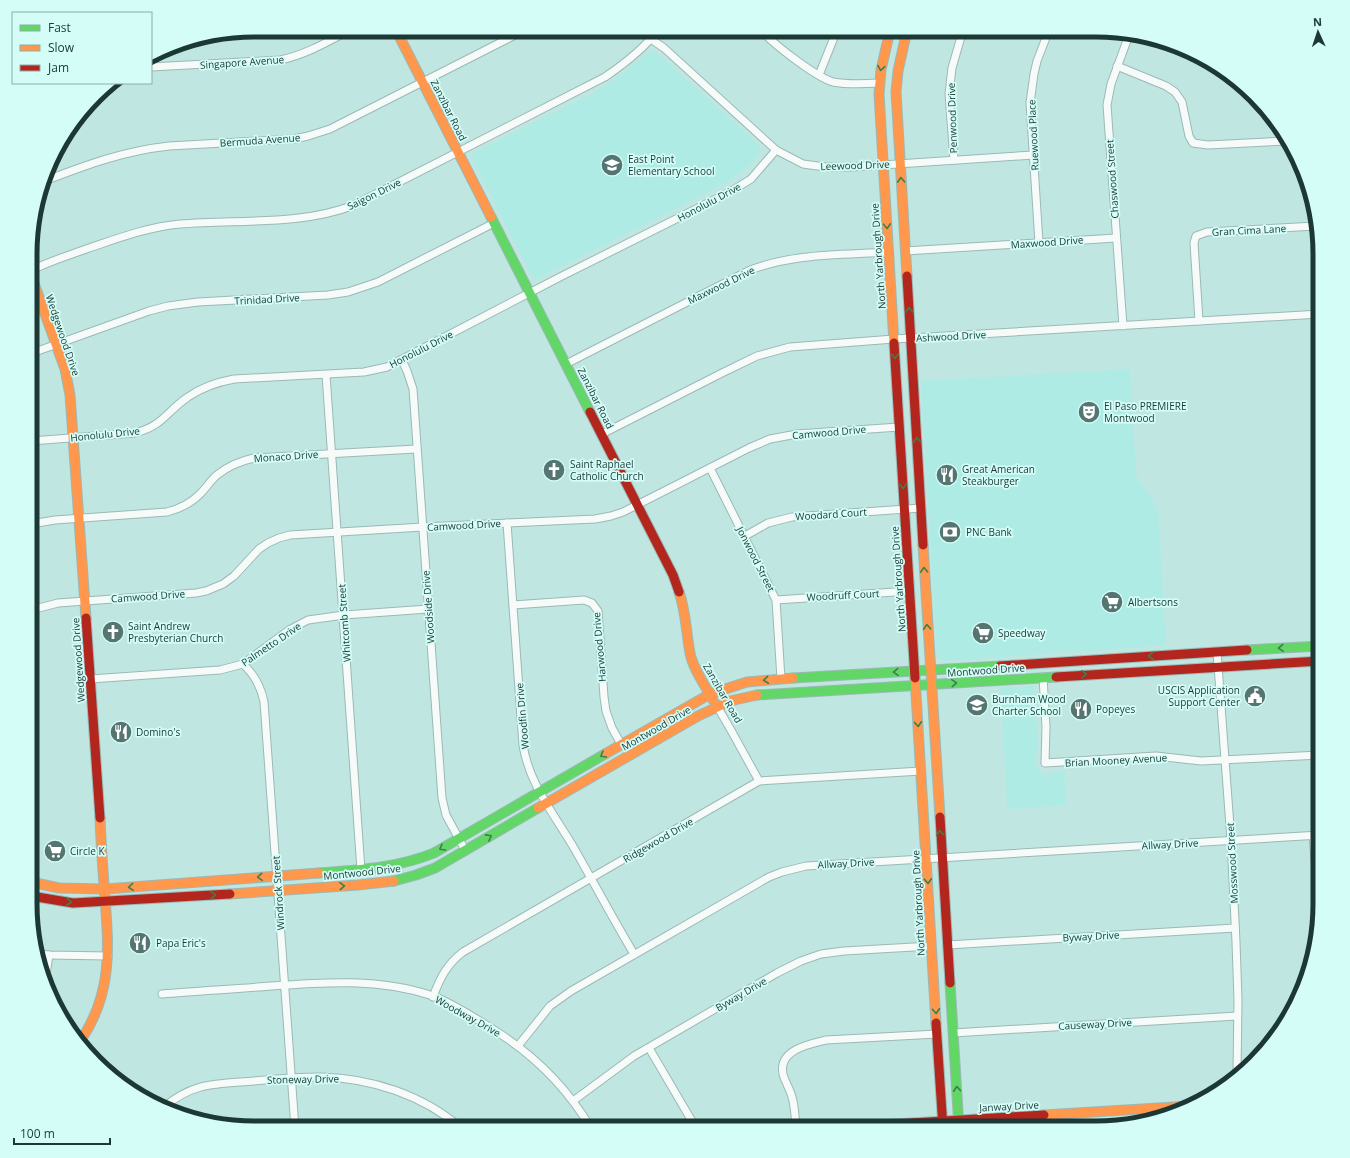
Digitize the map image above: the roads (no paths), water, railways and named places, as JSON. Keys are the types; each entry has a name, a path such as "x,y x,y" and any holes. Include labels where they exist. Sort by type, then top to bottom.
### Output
{"main road":[{"name":"Zanzibar Road","path":"400,37 638,504 678,586 684,610 690,654 696,669 717,706"},
{"name":"North Yarbrough Drive","path":"888,37 879,83 883,165 943,1121"},
{"path":"905,37 898,71 896,92 910,338 922,508 930,670 959,1121"},
{"name":"Wedgewood Drive","path":"37,292 56,345 70,395 105,889 108,956 106,980 94,1017 83,1037"},
{"name":"Montwood Drive","path":"37,884 51,888 105,889 387,868 414,861 434,853 539,791 710,694 747,682 781,678 1313,646"},
{"name":"Montwood Drive","path":"37,897 73,903 105,902 387,883 405,879 436,868 717,706 736,699 754,695 1313,661"},
{"path":"197,882 198,896"},
{"name":"Janway Drive","path":"998,1121 1170,1108"}],"street":[{"name":"Singapore Avenue","path":"152,67 280,60 309,51 336,37"},
{"name":"Bermuda Avenue","path":"51,178 104,159 149,148 282,140 308,136 330,129 512,37"},
{"path":"770,37 798,61 832,81 852,84 879,83"},
{"path":"820,75 834,37"},
{"name":"Penwood Drive","path":"954,160 949,94 952,68 961,37"},
{"name":"Ruewood Place","path":"1039,243 1030,112 1031,90 1037,61 1046,37"},
{"name":"Leewood Drive","path":"651,39 664,48 776,150 803,164 817,167 852,167 1033,155"},
{"name":"Saigon Drive","path":"37,268 131,233 159,227 309,217 338,211 354,205 605,77 621,66 651,39"},
{"name":"Chaswood Street","path":"1122,326 1107,105 1110,84 1127,39"},
{"path":"1117,66 1166,86 1175,92 1182,102 1189,136 1193,143 1208,145 1281,140"},
{"name":"Honolulu Drive","path":"37,441 135,433 148,429 164,419 188,397 206,387 224,381 326,375 376,370 387,367 730,192 751,179 776,150"},
{"name":"Trinidad Drive","path":"37,352 149,311 168,306 198,302 328,295 348,292 378,282 494,223"},
{"name":"Gran Cima Lane","path":"1199,321 1194,243 1196,236 1207,232 1311,226"},
{"name":"Maxwood Drive","path":"905,251 1116,238"},
{"name":"Maxwood Drive","path":"566,364 764,264 782,260 888,252"},
{"name":"Ashwood Drive","path":"602,434 722,373 765,353 790,347 910,338 1313,314"},
{"name":"Woodside Drive","path":"402,360 408,370 412,389 442,798 446,815 465,850"},
{"name":"Whitcomb Street","path":"326,375 361,870"},
{"name":"Camwood Drive","path":"37,608 49,604 206,591 223,584 234,576 259,549 268,543 279,538 297,534 604,518 623,512 749,448 770,440 808,432 899,427"},
{"name":"Monaco Drive","path":"37,523 55,520 167,512 174,510 195,499 215,476 226,468 245,459 416,449"},
{"name":"Jonwood Street","path":"710,468 776,600 781,678"},
{"name":"Woodard Court","path":"745,536 768,523 792,516 922,508"},
{"name":"Woodfin Drive","path":"507,523 523,745 528,764 546,804 574,848 634,954"},
{"name":"Woodruff Court","path":"776,600 910,591"},
{"name":"Harwood Drive","path":"513,605 584,600 594,604 598,612 606,711 612,728 621,744"},
{"name":"Palmetto Drive","path":"90,679 220,670 243,664 298,624 314,618 428,609"},
{"name":"Mosswood Street","path":"1217,652 1231,840 1238,981 1237,1069"},
{"name":"Windrock Street","path":"243,664 252,673 259,684 264,702 294,1121"},
{"name":"Brian Mooney Avenue","path":"1043,677 1046,727 1045,763 1156,756 1189,760 1225,760 1313,755"},
{"name":"Zanzibar Road","path":"717,706 759,781"},
{"name":"Ridgewood Drive","path":"433,996 446,969 463,952 759,781 921,771"},
{"name":"Allway Drive","path":"518,1046 544,1013 561,997 757,884 782,872 806,866 1313,835"},
{"name":"Byway Drive","path":"948,945 1235,928"},
{"name":"Byway Drive","path":"573,1102 623,1063 777,973 810,957 844,951 932,946"},
{"path":"43,954 108,956"},
{"path":"47,968 49,955"},
{"name":"Woodway Drive","path":"162,994 339,982 370,983 433,996 477,1019 518,1046 547,1072 573,1102 586,1121"},
{"name":"Causeway Drive","path":"953,1033 1238,1016"},
{"path":"795,1121 792,1098 782,1069 784,1061 792,1052 810,1044 826,1040 937,1034"},
{"path":"649,1048 692,1121"},
{"name":"Stoneway Drive","path":"169,1103 183,1093 203,1086 291,1078 340,1078 376,1084 396,1091 418,1100 451,1121"}],"place":[{"name":"East Point Elementary School","path":"612,165"},
{"name":"El Paso PREMIERE Montwood","path":"1089,412"},
{"name":"Saint Raphael Catholic Church","path":"554,470"},
{"name":"Great American Steakburger","path":"947,475"},
{"name":"PNC Bank","path":"950,532"},
{"name":"Albertsons","path":"1112,602"},
{"name":"Saint Andrew Presbyterian Church","path":"113,632"},
{"name":"Speedway","path":"983,633"},
{"name":"USCIS Application Support Center","path":"1255,696"},
{"name":"Burnham Wood Charter School","path":"977,705"},
{"name":"Popeyes","path":"1081,709"},
{"name":"Domino's","path":"121,732"},
{"name":"Circle K","path":"55,851"},
{"name":"Papa Eric's","path":"140,943"}]}
